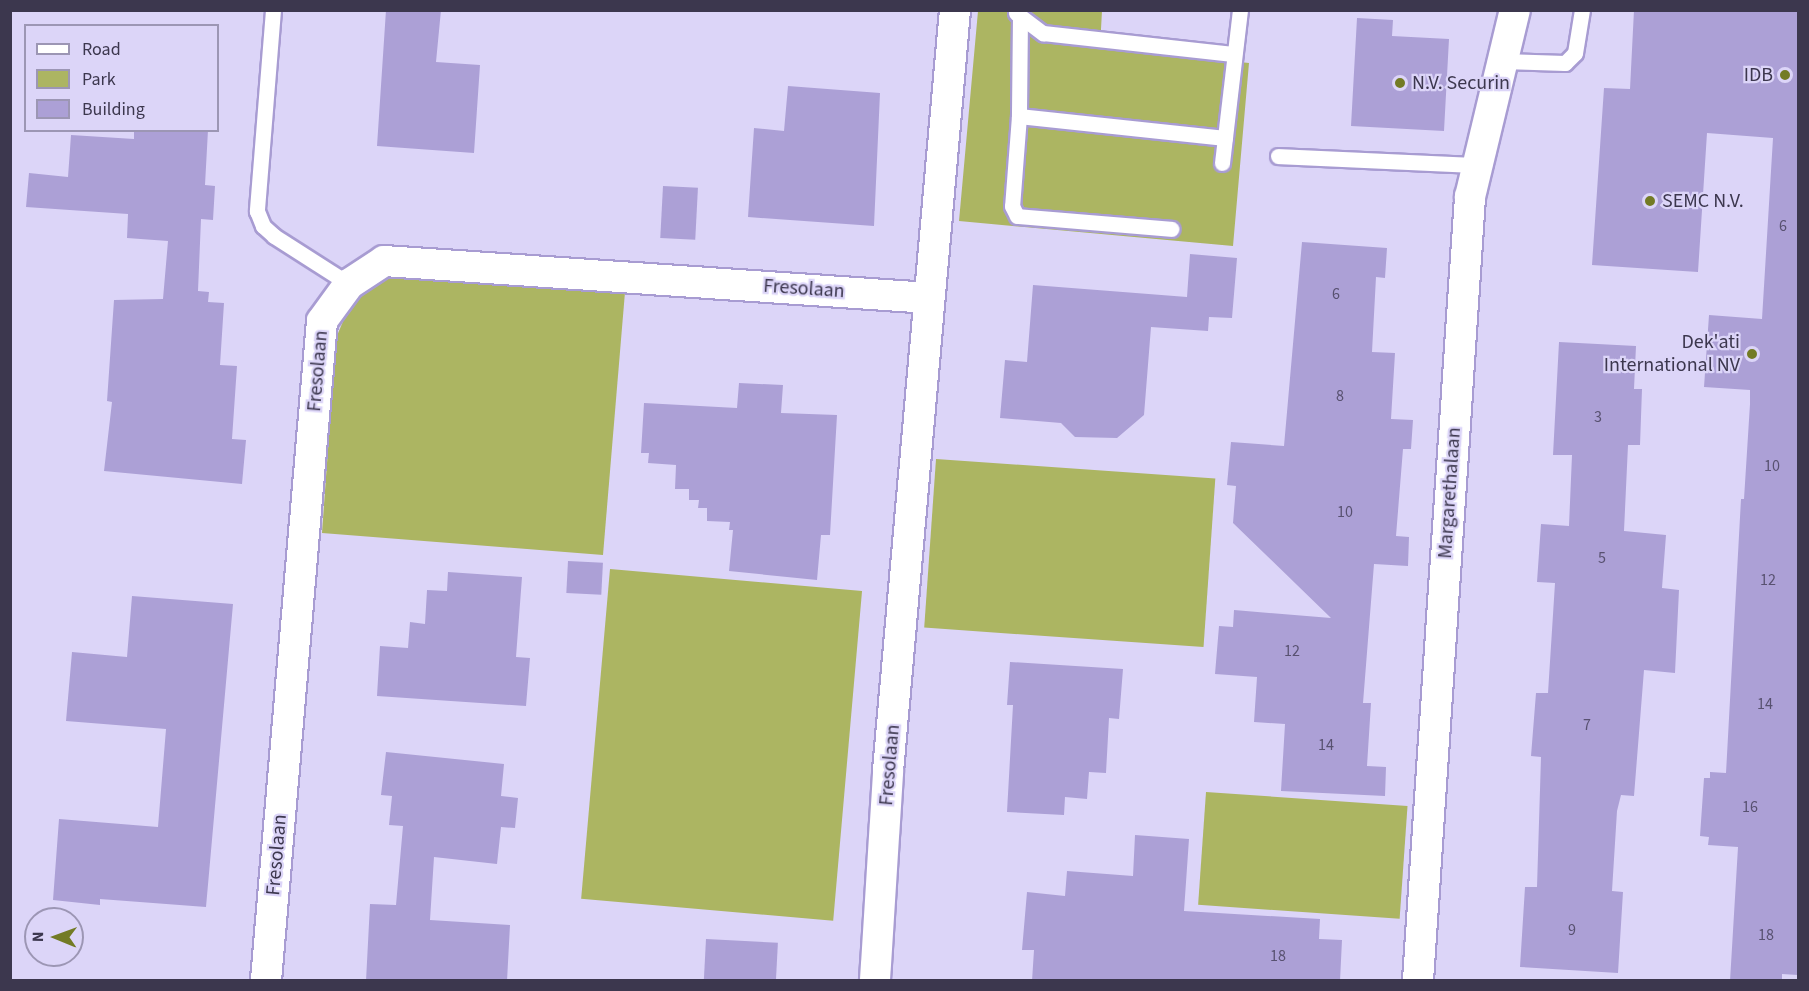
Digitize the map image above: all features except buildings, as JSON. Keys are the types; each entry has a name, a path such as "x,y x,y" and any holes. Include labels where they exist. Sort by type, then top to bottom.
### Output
{"street":[{"name":"Fresolaan","path":"875,981 929,298 955,10"},
{"name":"Margarethalaan","path":"1418,981 1470,197 1515,10"},
{"name":"Fresolaan","path":"266,981 322,321 349,284 384,261 929,298"}],"lane":[{"path":"273,10 257,211 263,226 274,236 349,284"},
{"path":"1222,163 1233,54 1240,10"},
{"path":"1503,61 1565,63 1575,52 1582,10"},
{"path":"1017,14 1043,33 1233,54"},
{"path":"1017,14 1019,116 1012,206 1017,216 1171,229"},
{"path":"1019,116 1225,138"},
{"path":"1278,156 1478,165"}],"green space":[{"path":"978,11 1102,11 1100,47 1249,63 1233,246 959,221"},
{"path":"391,275 625,292 603,555 322,533 336,338 347,312 362,291"},
{"path":"936,459 1215,479 1204,647 924,628"},
{"path":"610,569 862,591 833,921 581,899"},
{"path":"1206,792 1408,806 1400,919 1198,905"}],"place":[{"name":"IDB","path":"1785,75"},
{"name":"N.V. Securin","path":"1400,83"},
{"name":"SEMC N.V.","path":"1650,201"},
{"name":"Dek'ati International NV","path":"1752,354"}]}
